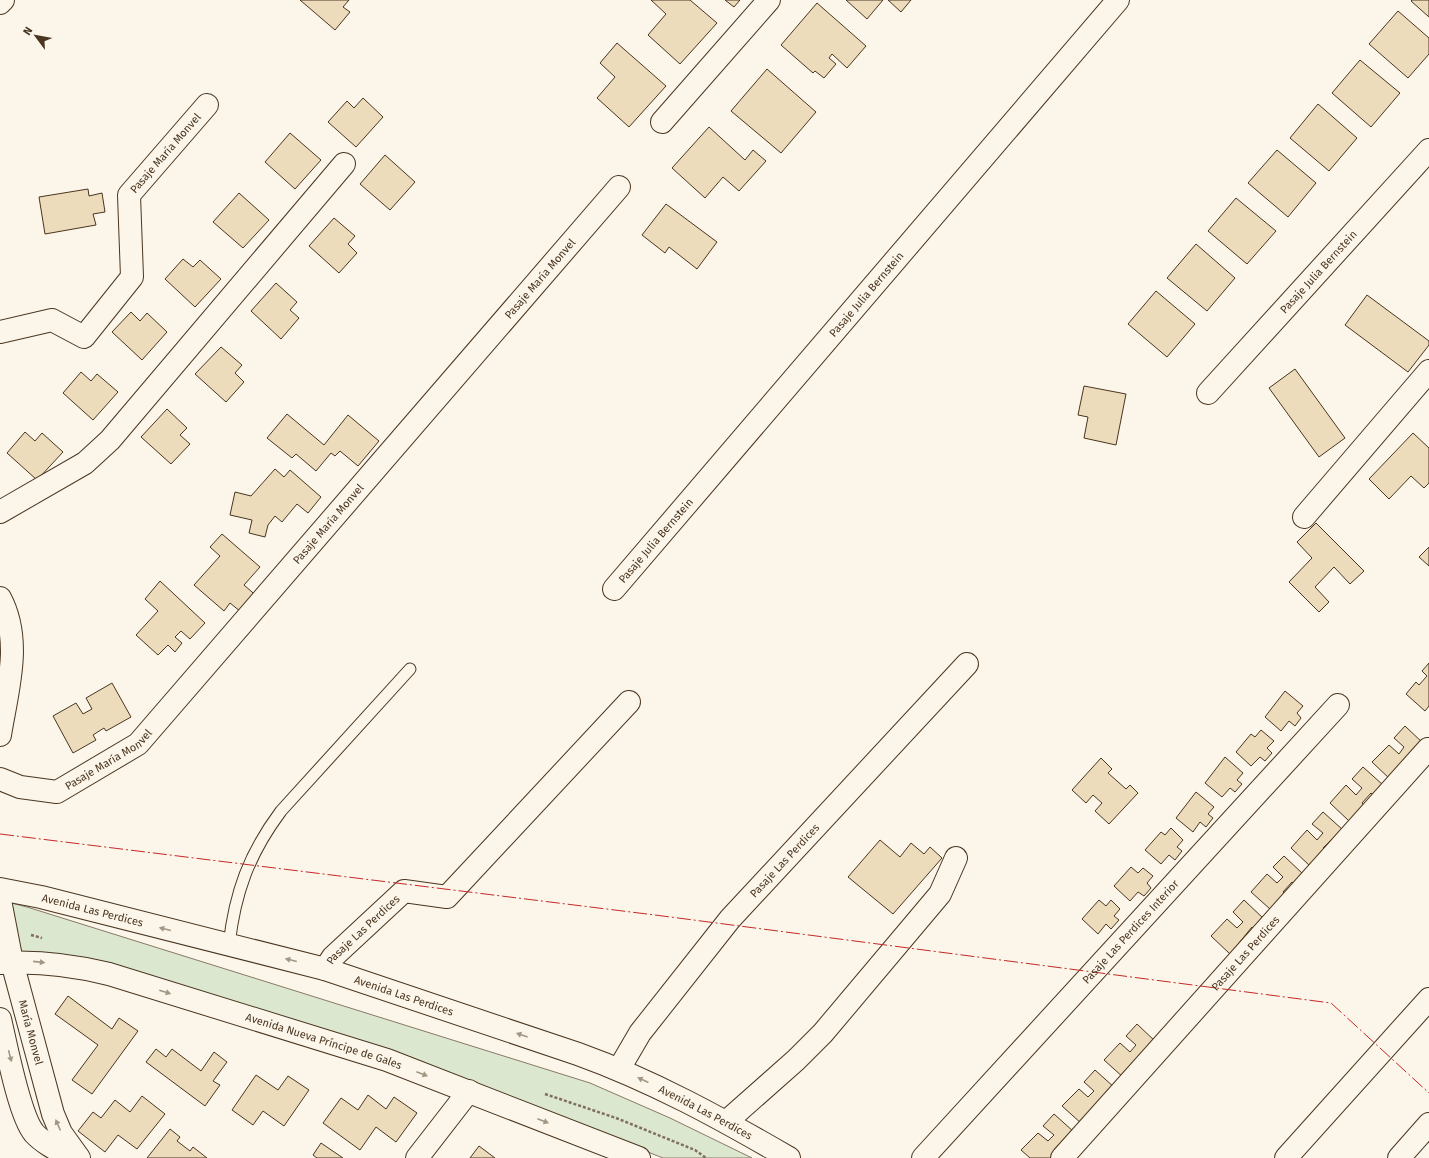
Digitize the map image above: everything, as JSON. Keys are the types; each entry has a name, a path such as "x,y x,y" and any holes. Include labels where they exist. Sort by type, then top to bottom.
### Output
{"street":[{"path":"0,3 3,0"},
{"path":"662,122 769,0"},
{"name":"Pasaje Julia Bernstein","path":"614,589 1118,0"},
{"name":"Pasaje María Monvel","path":"0,332 52,320 84,337 132,277 129,195 208,105"},
{"name":"Pasaje Julia Bernstein","path":"1208,393 1429,150"},
{"path":"0,512 85,463 110,440 344,164"},
{"name":"Pasaje María Monvel","path":"0,779 20,787 57,792 138,744 619,187"},
{"path":"1304,517 1429,371"},
{"path":"0,598 7,612 13,653 0,735"},
{"name":"Pasaje Las Perdices","path":"618,1069 640,1033 730,919 967,664"},
{"name":"Pasaje Las Perdices","path":"325,969 333,957 404,891 447,897 629,702"},
{"name":"Pasaje Las Perdices Interior","path":"923,1158 1338,704"},
{"name":"Pasaje Las Perdices","path":"1062,1158 1428,749"},
{"path":"726,1122 796,1060 823,1033 940,894 956,858"},
{"name":"Avenida Las Perdices","path":"0,889 325,969 618,1069 678,1096 789,1158"},
{"name":"María Monvel","path":"0,900 6,962 53,1114 62,1132 79,1158"},
{"name":"Avenida Nueva Príncipe de Gales","path":"6,962 42,962 83,967 387,1060 639,1158"},
{"path":"1286,1158 1429,999"},
{"path":"0,1018 24,1114 34,1132 52,1147 72,1158"},
{"path":"417,1158 469,1091"},
{"path":"1399,1158 1429,1124"}],"lane":[{"path":"229,945 238,894 245,871 267,830 281,811 410,669"}],"green space":[{"path":"0,900 27,907 590,1083 670,1118 752,1158 663,1158 410,1057 107,966 0,957"}],"building":[{"path":"300,0 349,0 343,7 350,12 335,30"},
{"path":"651,0 690,0 717,23 680,64 648,35 666,14"},
{"path":"725,0 740,0 734,7"},
{"path":"846,0 883,0 867,19"},
{"path":"888,0 911,0 901,12"},
{"path":"1429,0 1429,17 1411,1"},
{"path":"817,3 866,46 847,68 832,54 829,58 836,64 824,78 815,71 813,73 781,45"},
{"path":"1398,11 1429,38 1429,54 1408,78 1369,44"},
{"path":"617,43 666,86 629,127 597,98 615,77 600,63"},
{"path":"1360,60 1400,93 1371,127 1332,93"},
{"path":"767,69 816,112 781,153 731,111"},
{"path":"363,98 383,117 356,147 328,122 347,101 354,108"},
{"path":"1318,104 1357,138 1329,171 1290,138"},
{"path":"709,127 745,160 753,150 766,161 739,191 723,177 705,198 672,168"},
{"path":"290,133 321,160 295,189 265,162"},
{"path":"1277,150 1316,183 1288,217 1248,183"},
{"path":"385,155 415,182 390,210 360,184"},
{"path":"88,189 89,196 102,193 105,212 93,214 96,225 45,234 39,197"},
{"path":"239,193 269,220 243,248 213,222"},
{"path":"1236,198 1276,231 1247,264 1208,231"},
{"path":"666,204 717,242 697,269 669,247 665,253 642,235"},
{"path":"334,218 355,236 348,244 357,253 339,273 309,246"},
{"path":"1196,244 1235,278 1207,311 1167,278"},
{"path":"183,259 193,267 200,260 221,279 195,307 165,279"},
{"path":"276,283 297,302 290,310 299,318 281,339 251,311"},
{"path":"1156,291 1195,324 1167,357 1128,324"},
{"path":"1367,295 1429,341 1429,345 1408,372 1345,325"},
{"path":"131,312 140,321 147,313 167,332 142,360 112,332"},
{"path":"221,347 242,365 235,373 244,382 226,402 195,374"},
{"path":"1295,369 1345,438 1319,457 1269,388"},
{"path":"81,372 91,381 97,374 118,392 93,420 63,393"},
{"path":"1084,386 1126,394 1116,445 1084,438 1088,417 1078,415"},
{"path":"167,409 187,428 180,435 190,444 171,464 141,437"},
{"path":"287,414 324,445 348,415 379,441 358,466 340,451 335,456 331,453 316,471 296,454 292,458 267,438"},
{"path":"25,432 35,441 42,433 63,452 37,480 7,453"},
{"path":"1413,433 1429,448 1429,483 1424,488 1411,476 1389,499 1369,479"},
{"path":"275,469 284,477 290,470 321,497 308,513 297,504 282,522 275,516 268,525 265,537 249,533 252,520 230,515 235,492 251,496"},
{"path":"1316,523 1364,571 1350,584 1334,567 1315,587 1329,602 1319,612 1289,582 1312,558 1297,542"},
{"path":"222,534 260,567 244,585 260,599 246,616 230,603 224,611 194,585 220,556 210,547"},
{"path":"1429,547 1429,566 1419,557"},
{"path":"160,581 205,623 190,639 181,631 175,637 182,643 175,652 168,645 158,655 136,635 158,611 145,599"},
{"path":"1429,663 1429,706 1425,711 1406,694 1416,682 1419,685 1427,676 1422,671"},
{"path":"112,683 131,717 106,731 104,728 93,735 96,740 73,753 53,716 76,703 83,714 92,709 86,698"},
{"path":"1285,691 1303,706 1297,713 1301,718 1295,726 1289,721 1281,731 1265,717"},
{"path":"1405,726 1424,744 1391,780 1372,762 1389,745 1399,754 1404,747 1394,738"},
{"path":"1261,730 1274,741 1267,748 1272,753 1265,761 1260,757 1251,766 1236,752 1251,734 1255,737"},
{"path":"1225,757 1243,773 1237,780 1242,784 1235,792 1230,788 1222,797 1205,783"},
{"path":"1101,758 1112,769 1108,773 1126,789 1130,785 1138,793 1109,824 1095,811 1102,803 1093,795 1086,803 1072,790"},
{"path":"1363,767 1383,785 1373,795 1371,793 1362,803 1364,805 1349,821 1330,803 1346,785 1356,795 1362,788 1352,779"},
{"path":"1196,792 1214,807 1208,814 1213,818 1206,827 1200,822 1193,832 1176,818"},
{"path":"1323,812 1343,830 1334,840 1332,839 1323,848 1325,850 1310,866 1291,848 1307,830 1317,840 1323,833 1312,824"},
{"path":"1171,828 1183,840 1177,847 1182,851 1175,860 1169,855 1161,864 1145,850 1161,832 1165,835"},
{"path":"880,840 900,857 911,843 924,854 930,847 942,858 893,914 848,877"},
{"path":"1284,856 1303,874 1294,884 1292,882 1283,892 1285,894 1270,909 1251,892 1267,874 1277,883 1283,877 1273,867"},
{"path":"1131,867 1138,873 1143,868 1153,876 1147,883 1151,888 1144,896 1138,892 1130,901 1114,886"},
{"path":"1099,900 1106,906 1111,900 1120,909 1114,916 1119,920 1111,929 1106,924 1098,934 1082,919"},
{"path":"1244,900 1264,919 1254,929 1252,927 1230,954 1211,936 1227,919 1237,928 1243,922 1233,912"},
{"path":"68,996 112,1029 119,1018 138,1031 92,1094 72,1080 98,1045 55,1014"},
{"path":"1137,1024 1157,1043 1124,1078 1104,1060 1120,1043 1130,1052 1136,1045 1126,1036"},
{"path":"156,1049 166,1057 172,1049 201,1071 214,1052 227,1062 213,1081 220,1085 205,1106 146,1062"},
{"path":"1095,1070 1115,1088 1082,1124 1062,1106 1079,1089 1088,1097 1094,1091 1084,1082"},
{"path":"256,1075 278,1090 288,1076 309,1090 284,1126 263,1111 253,1125 232,1110"},
{"path":"368,1095 386,1109 394,1097 417,1113 396,1142 376,1127 360,1150 323,1123 341,1098 358,1110"},
{"path":"142,1096 165,1114 137,1149 118,1135 105,1152 78,1131 93,1112 101,1118 115,1100 130,1112"},
{"path":"1054,1114 1074,1132 1065,1142 1063,1140 1054,1150 1056,1152 1050,1158 1030,1158 1021,1150 1038,1133 1048,1141 1054,1135 1043,1126"},
{"path":"170,1129 180,1137 177,1141 190,1151 193,1147 207,1158 147,1158"},
{"path":"321,1143 343,1158 317,1158 313,1155"},
{"path":"479,1146 495,1158 470,1158"}],"power":[{"path":"0,834 655,915 1331,1003 1429,1093"}]}
